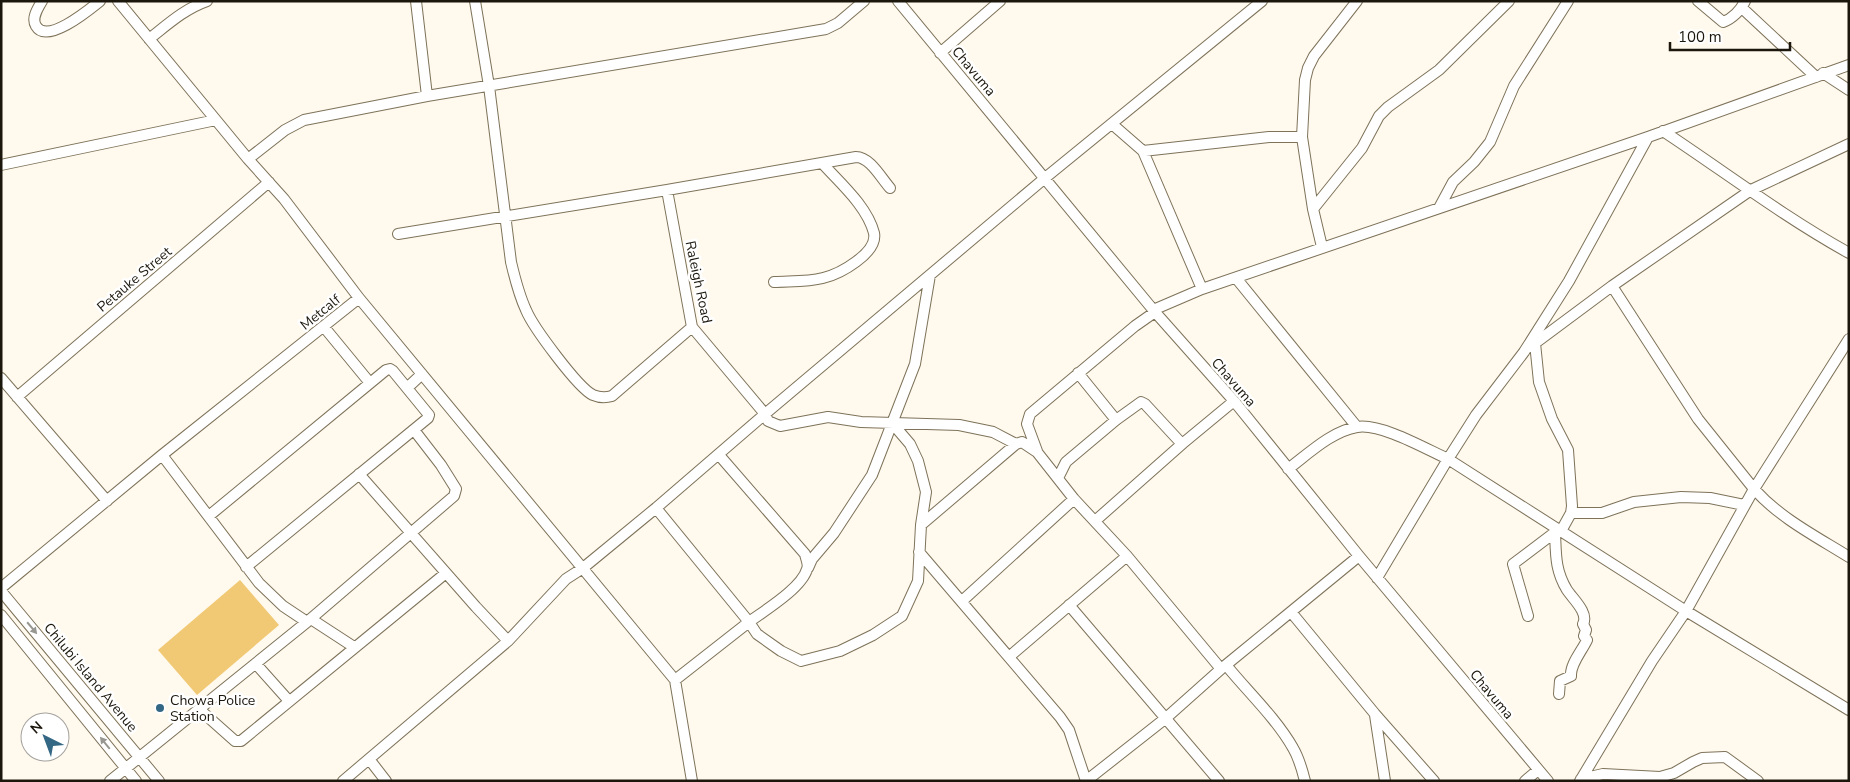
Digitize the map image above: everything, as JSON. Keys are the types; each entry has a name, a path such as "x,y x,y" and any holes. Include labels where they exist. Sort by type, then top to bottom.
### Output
{"street":[{"path":"42,1 35,16 35,24 38,29 49,31 74,21 100,1"},
{"name":"Metcalf","path":"1,590 162,455 359,298 284,199 248,159 118,1"},
{"path":"149,39 178,16 196,5 207,1"},
{"path":"416,1 427,96"},
{"path":"475,1 490,86 513,271 526,312 545,342 587,392 603,398 612,396 692,327"},
{"path":"248,159 285,130 304,120 427,96 826,29 844,18 864,1"},
{"name":"Chavuma","path":"898,1 1154,311 1234,401 1377,578 1548,781"},
{"path":"940,53 1000,1"},
{"path":"343,781 508,641 566,579 584,568 720,455 764,414 1045,178 1262,1"},
{"path":"1322,248 1313,209 1302,137 1305,80 1308,68 1324,41 1357,1"},
{"path":"1313,209 1362,148 1379,116 1388,107 1440,70 1509,1"},
{"path":"1439,208 1453,182 1483,152 1490,142 1514,86 1568,1"},
{"path":"1698,1 1722,22 1728,20 1743,5 1819,75 1849,90"},
{"path":"1037,452 1027,424 1030,414 1154,311 1202,289 1648,137 1849,65"},
{"path":"1,165 216,120"},
{"path":"1112,124 1143,151 1202,289"},
{"path":"1664,131 1818,236 1849,253"},
{"path":"1143,151 1269,137 1302,137"},
{"path":"1377,578 1476,415 1524,352 1569,281 1648,137"},
{"path":"1524,352 1612,286 1751,190 1849,144"},
{"path":"398,234 862,157 867,160 890,188"},
{"path":"774,282 810,280 834,275 862,257 874,242 871,226 862,209 822,163"},
{"name":"Petauke Street","path":"17,397 269,182"},
{"name":"Raleigh Road","path":"667,190 692,327 764,414"},
{"path":"675,680 795,587 804,576 812,559 834,533 872,475 915,364 930,276"},
{"path":"1236,278 1357,427"},
{"path":"1612,286 1698,419 1754,489 1780,513 1849,557"},
{"path":"359,298 675,680 692,781"},
{"path":"324,327 370,384"},
{"path":"1581,780 1652,661 1686,610 1744,505 1849,339"},
{"path":"1528,616 1513,564 1558,531 1571,513 1572,495 1568,450 1552,419 1539,382 1535,343"},
{"path":"210,516 390,369 429,415 414,430 246,567"},
{"path":"1078,373 1116,420"},
{"path":"407,388 422,374"},
{"path":"1,378 107,501"},
{"path":"1095,521 1234,401"},
{"path":"1058,478 1066,462 1116,420 1141,402 1182,444"},
{"path":"764,414 768,421 780,426 828,417 861,422 959,425 993,432 1016,444"},
{"path":"656,508 757,634 781,651 801,661 840,651 873,635 902,616 918,581 920,525 926,492 918,461 910,444 892,423"},
{"path":"1288,469 1327,440 1357,427 1368,427 1384,431 1448,459 1558,531 1849,710"},
{"path":"110,781 309,621 454,496 456,489 441,465 414,430"},
{"path":"920,525 1016,444 1022,442 1037,452 1074,499 1127,556 1280,730 1293,748 1305,781"},
{"path":"162,455 210,516 246,567 270,595 309,621 354,647"},
{"path":"720,455 805,554 808,568"},
{"path":"359,474 508,641"},
{"path":"1571,513 1602,513 1634,502 1681,496 1710,498 1744,505"},
{"path":"962,601 1074,499"},
{"path":"1558,531 1556,566 1568,591 1584,614 1586,630 1584,636 1587,640 1570,671 1571,676 1560,681 1559,694"},
{"path":"918,552 1010,656 1060,717 1069,730 1086,781 1166,718 1223,667 1359,556"},
{"path":"1010,656 1127,556"},
{"path":"199,709 238,742 446,573"},
{"name":"Chilubi Island Avenue","path":"1,590 159,781"},
{"path":"1069,605 1219,781"},
{"path":"1291,612 1375,714 1434,781"},
{"path":"1,615 136,781"},
{"path":"256,664 289,701"},
{"path":"1375,714 1385,781"},
{"path":"1581,780 1603,774 1660,777 1674,773 1702,758 1725,757 1758,781"},
{"path":"369,759 386,781"},
{"path":"1526,781 1538,770"}],"shaded area":[{"path":"240,580 279,625 197,695 158,650"}],"place":[{"name":"Chowa Police Station","path":"160,708"}]}
